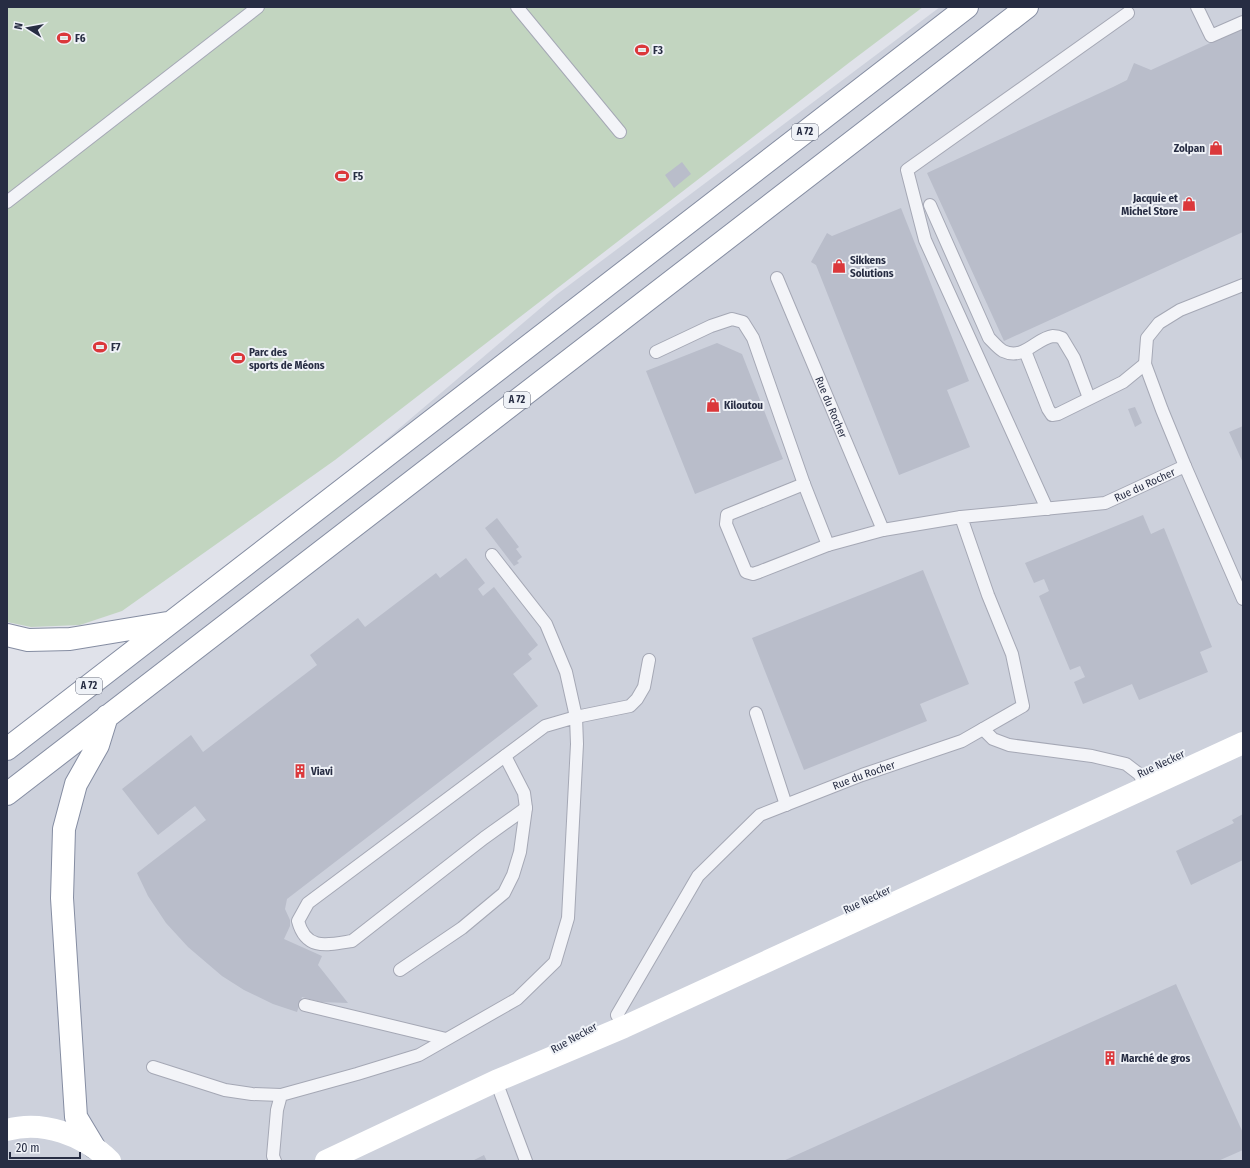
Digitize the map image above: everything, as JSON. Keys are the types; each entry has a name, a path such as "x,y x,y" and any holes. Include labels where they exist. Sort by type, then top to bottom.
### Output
{"main road":[{"name":"A 72","path":"7,749 967,7"},
{"name":"A 72","path":"7,794 1027,7"},
{"path":"7,634 28,640 70,639 170,623"},
{"path":"94,1147 76,1117 62,898 64,829 76,784 98,745 107,716"},
{"name":"Rue Necker","path":"1143,781 1243,726"},
{"name":"Rue Necker","path":"326,1161 620,1021 1143,781 1243,743"},
{"path":"10,1125 43,1128 70,1134 94,1147 110,1161"}],"lane":[{"path":"7,202 258,7"},
{"path":"517,7 620,132"},
{"path":"1197,7 1211,36 1243,22"},
{"path":"1047,509 925,240 907,170 1128,13"},
{"path":"930,205 989,338 1002,351 1012,353 1024,351 1052,336 1062,338 1074,358 1088,398"},
{"name":"Rue du Rocher","path":"777,278 883,530 961,517 1105,503 1185,466 1243,598"},
{"path":"1185,466 1145,364 1147,338 1159,323 1180,310 1243,285"},
{"path":"656,352 710,326 732,319 743,322 753,338 804,484 828,545"},
{"path":"1024,351 1048,409 1052,414 1058,414 1123,382 1145,364"},
{"path":"804,484 728,515 726,524 746,572 753,574 828,545 883,530"},
{"name":"Rue du Rocher","path":"620,1021 698,876 760,815 862,775 962,741 1023,706 1012,654 988,595 961,517"},
{"path":"152,1067 225,1090 252,1094 281,1095 419,1055 518,999 555,962 568,918 577,744 576,717 566,672 546,624 492,555"},
{"path":"526,808 478,843 352,941 326,946 310,941 300,931 298,921 308,903 545,726 576,717 630,706 637,700 644,687 649,660"},
{"path":"756,713 786,805"},
{"path":"983,729 993,739 1009,744 1092,756 1126,764 1143,781"},
{"path":"400,970 462,928 504,893 514,875 520,852 526,808 524,793 505,756"},
{"path":"305,1005 446,1039"},
{"path":"496,1081 526,1161"},
{"path":"275,1161 273,1156 277,1110 281,1095"}],"shaded area":[{"path":"940,7 1243,7 1243,1161 7,1161 7,762 556,295"}],"green space":[{"name":"Parc des sports de Méons","path":"7,7 923,7 335,460 122,611 80,625 31,627 7,622"}],"building":[{"path":"1243,28 1243,232 1004,341 927,173 1127,80 1134,63 1151,70"},
{"path":"682,162 691,174 674,188 665,175"},
{"path":"901,208 969,381 947,390 970,447 899,475 816,265 811,262 827,233 832,236"},
{"path":"717,343 742,354 783,459 695,494 646,371"},
{"path":"1135,407 1142,423 1135,427 1128,409"},
{"path":"1243,426 1243,463 1229,432"},
{"path":"1143,515 1151,534 1164,528 1212,647 1200,652 1208,672 1139,700 1132,684 1083,704 1074,682 1085,677 1080,666 1070,670 1039,596 1049,591 1044,579 1034,583 1025,563"},
{"path":"497,518 519,547 516,549 522,557 517,561 519,563 514,566 485,528"},
{"name":"Viavi","path":"466,558 485,583 478,589 483,596 494,587 538,645 528,654 532,659 513,674 538,706 287,899 285,909 290,920 290,926 284,939 322,956 318,965 348,1003 321,1002 302,997 297,1012 273,1004 244,990 222,976 188,947 166,923 148,896 137,873 206,820 195,806 158,835 122,789 191,735 203,752 317,665 310,655 358,618 365,627 436,573 440,578"},
{"path":"923,570 969,684 920,704 927,721 804,770 752,638"},
{"path":"1243,814 1243,860 1191,885 1176,851 1234,823 1232,820"},
{"name":"Marché de gros","path":"1176,984 1243,1133 1243,1150 1218,1161 783,1161"},
{"path":"484,1155 487,1161 472,1161"}],"place":[{"name":"F6","path":"64,38"},
{"name":"F3","path":"642,50"},
{"name":"Zolpan","path":"1216,148"},
{"name":"F5","path":"342,176"},
{"name":"Jacquie et Michel Store","path":"1189,204"},
{"name":"Sikkens Solutions","path":"839,266"},
{"name":"F7","path":"100,347"},
{"name":"Parc des sports de Méons","path":"238,358"},
{"name":"Kiloutou","path":"713,405"},
{"name":"Viavi","path":"300,771"},
{"name":"Marché de gros","path":"1110,1058"}]}
